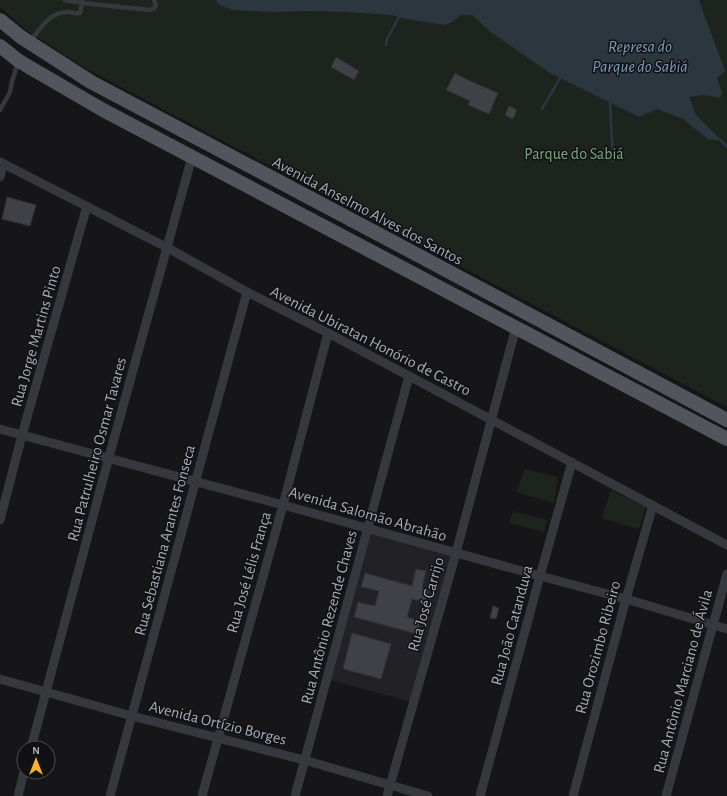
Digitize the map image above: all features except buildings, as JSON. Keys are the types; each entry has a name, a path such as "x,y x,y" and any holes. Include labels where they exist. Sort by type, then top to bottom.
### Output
{"main road":[{"name":"Avenida Anselmo Alves dos Santos","path":"0,20 21,38 91,82 632,368 727,420"},
{"path":"19,61 30,44"},
{"path":"0,46 19,61 103,110 727,439"},
{"path":"623,384 632,368"},
{"path":"645,396 649,387 657,382"}],"street":[{"name":"Rua Patrulheiro Osmar Tavares","path":"33,740 192,157"},
{"name":"Avenida Ubiratan Honório de Castro","path":"2,163 727,544"},
{"path":"0,176 2,163"},
{"name":"Rua Jorge Martins Pinto","path":"0,520 22,435 86,206"},
{"name":"Rua Sebastiana Arantes Fonseca","path":"110,796 247,292"},
{"name":"Rua José Carrijo","path":"387,796 456,553 516,327"},
{"name":"Rua José Lélis França","path":"202,796 283,505 328,333"},
{"name":"Rua Antônio Rezende Chaves","path":"295,796 409,376"},
{"name":"Avenida Salomão Abrahão","path":"0,429 109,457 626,599 727,629"},
{"name":"Rua João Catanduva","path":"480,796 572,462"},
{"name":"Rua Orozimbo Ribeiro","path":"573,796 653,505"},
{"name":"Rua Antônio Marciano de Ávila","path":"666,796 727,574"},
{"name":"Avenida Ortízio Borges","path":"0,679 132,716 304,760 428,796"},
{"path":"18,796 22,780"}],"lane":[{"path":"65,0 150,10 156,5 154,0"},
{"path":"30,44 46,21 54,16 67,12 80,13 82,1"},
{"path":"0,110 10,92 19,61"}],"shaded area":[{"path":"369,528 454,552 411,702 327,679"}],"green space":[{"name":"Parque do Sabiá","path":"0,0 727,0 727,407 83,67 26,30 0,7"},
{"path":"525,469 558,477 554,503 516,492"},
{"path":"611,490 646,507 639,529 602,518"},
{"path":"513,511 547,520 544,532 509,523"}],"water":[{"name":"Represa do Parque do Sabiá","path":"216,0 699,0 725,71 717,78 722,93 720,98 703,95 689,97 696,115 722,141 708,139 683,119 657,109 639,117 550,73 492,33 472,15 461,15 445,25 406,19 391,15 345,12 272,12 232,10 218,4"}],"waterway":[{"path":"386,45 387,39 399,17"},
{"path":"542,109 560,78"},
{"path":"610,103 613,161"},
{"path":"721,140 727,147"}]}
